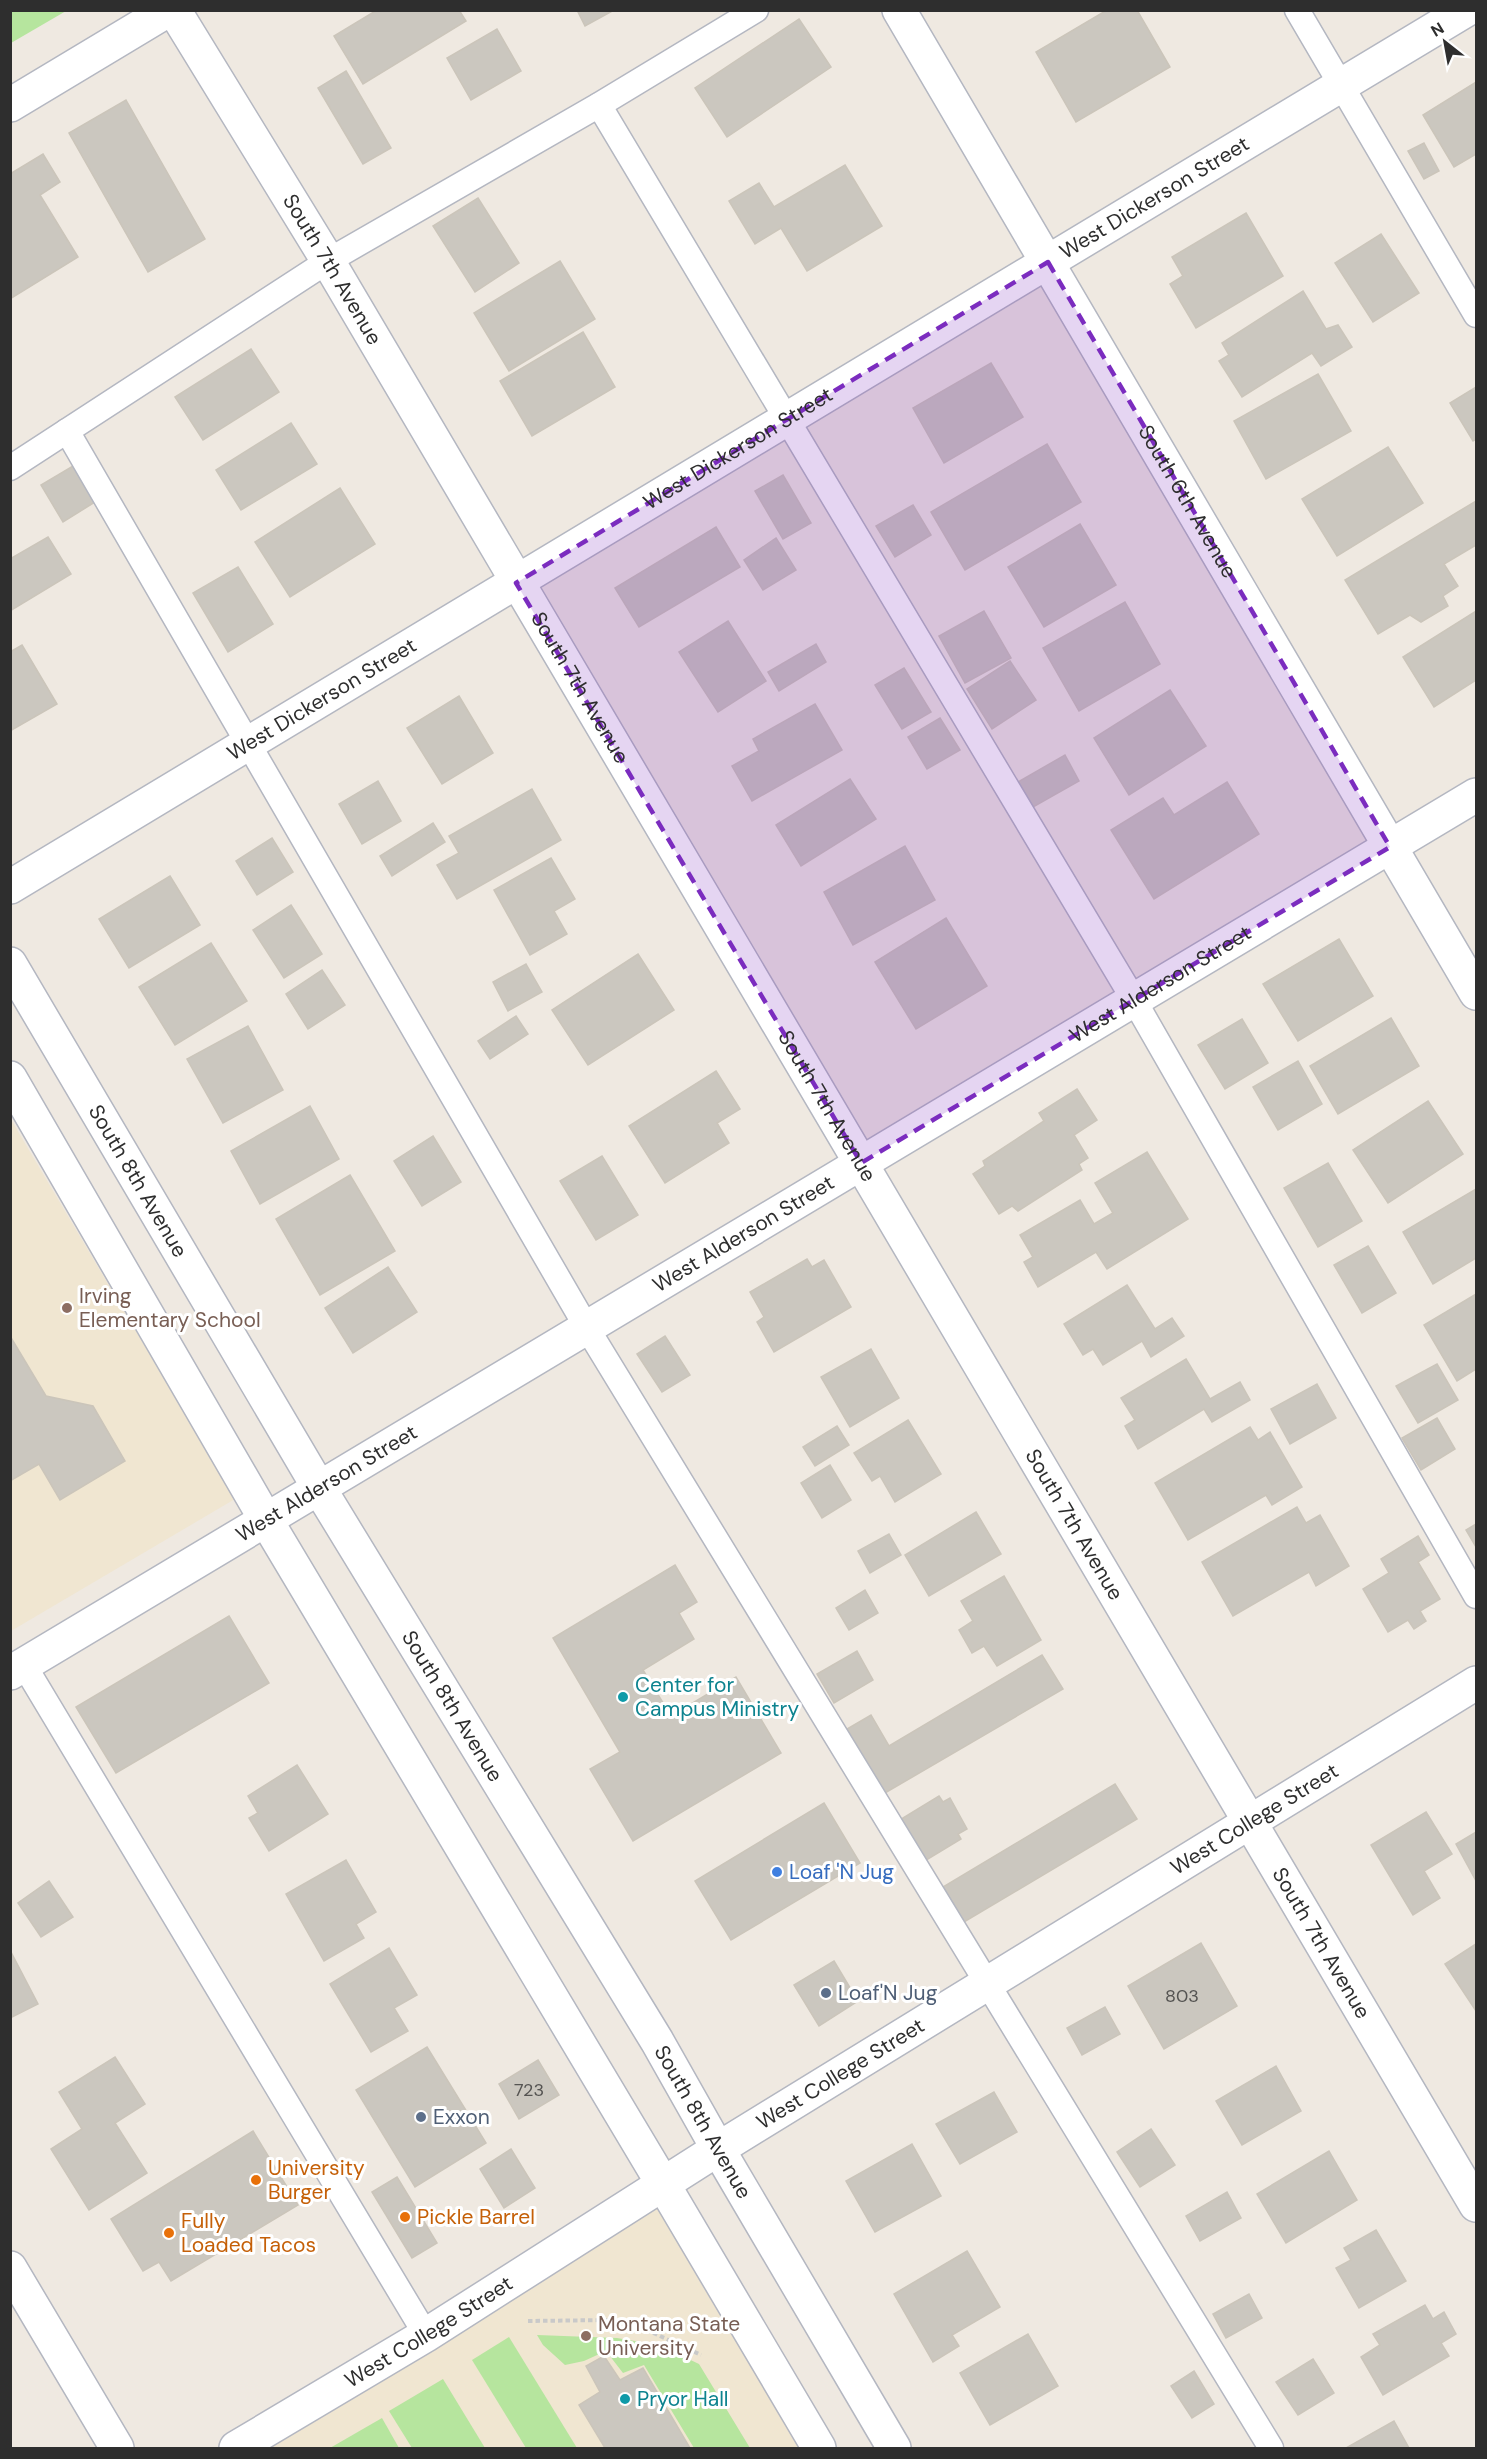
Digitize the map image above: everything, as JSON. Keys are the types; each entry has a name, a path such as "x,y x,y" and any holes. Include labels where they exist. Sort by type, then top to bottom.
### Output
{"street":[{"path":"10,105 168,10"},
{"name":"South 7th Avenue","path":"174,10 328,261 1476,2205"},
{"name":"South 6th Avenue","path":"899,10 1476,993"},
{"name":"West Dickerson Street","path":"10,887 1466,10"},
{"name":"West Alderson Street","path":"17,1669 1476,795"},
{"name":"South 8th Avenue","path":"10,964 319,1488 657,2041 894,2448"},
{"path":"10,1078 266,1520 819,2448"},
{"name":"West College Street","path":"236,2448 426,2335 718,2149 1476,1683"},
{"path":"10,2268 117,2448"}],"lane":[{"path":"10,468 328,261 599,105 756,10"},
{"path":"1297,10 1476,315"},
{"path":"599,105 1134,1000 1476,1596"},
{"path":"67,431 250,743 587,1328 1270,2448"},
{"path":"17,1669 426,2335"}],"path":[{"path":"528,2321 609,2320 634,2324 701,2355"}],"highlighted area":[{"path":"1048,262 1390,847 861,1163 516,583"}],"shaded area":[{"name":"Irving Elementary School","path":"10,1118 235,1499 11,1631 10,1631"},
{"name":"Montana State University","path":"663,2184 819,2448 239,2448"}],"green space":[{"path":"11,10 66,10 66,11 11,43"},
{"path":"537,2335 617,2338 659,2345 699,2364 750,2448 694,2448 644,2365 623,2373 606,2351 584,2361 565,2365 543,2345"},
{"path":"509,2337 577,2448 526,2448 472,2360"},
{"path":"443,2379 485,2448 412,2448 389,2411"},
{"path":"382,2418 399,2448 330,2448"}],"building":[{"path":"377,10 459,10 466,21 363,84 334,36"},
{"path":"577,10 614,10 585,26"},
{"path":"1107,10 1137,10 1170,67 1076,122 1036,52"},
{"path":"799,19 831,67 727,137 695,88"},
{"path":"497,29 521,71 471,100 447,58"},
{"path":"346,71 391,148 363,164 318,88"},
{"path":"1476,82 1476,154 1454,167 1423,115"},
{"path":"126,100 205,239 148,272 69,133"},
{"path":"1424,143 1439,171 1424,179 1408,151"},
{"path":"43,154 60,182 40,195 78,257 10,299 10,174"},
{"path":"845,165 882,226 807,271 781,228 755,244 729,201 759,183 774,207"},
{"path":"478,198 519,263 475,292 433,226"},
{"path":"1246,213 1283,276 1196,328 1170,284 1183,276 1172,257"},
{"path":"1381,234 1419,293 1373,322 1335,263"},
{"path":"560,261 595,319 509,371 474,313"},
{"path":"1303,291 1326,329 1338,325 1352,347 1321,366 1312,353 1242,397 1219,361 1229,355 1222,343"},
{"path":"583,332 615,387 532,436 500,381"},
{"path":"251,349 279,392 203,440 175,397"},
{"path":"991,363 1023,417 944,463 913,408"},
{"path":"1318,374 1351,431 1266,479 1234,421"},
{"path":"1476,387 1476,439 1473,441 1450,403"},
{"path":"291,423 317,464 241,510 216,470"},
{"path":"1047,444 1081,502 965,570 931,512"},
{"path":"1388,447 1423,503 1337,556 1302,499"},
{"path":"73,466 95,502 63,522 41,485"},
{"path":"783,475 811,523 783,539 755,491"},
{"path":"340,488 375,544 290,597 255,542"},
{"path":"1476,501 1476,545 1444,564 1458,586 1443,596 1448,606 1421,622 1410,615 1378,634 1345,580"},
{"path":"913,505 931,535 895,557 876,526"},
{"path":"1080,524 1116,585 1044,627 1008,567"},
{"path":"716,527 740,567 639,627 615,588"},
{"path":"48,537 71,574 10,611 10,559"},
{"path":"776,538 796,570 763,590 744,560"},
{"path":"238,567 273,624 228,652 193,593"},
{"path":"1125,602 1160,664 1079,711 1043,648"},
{"path":"984,611 1011,658 965,683 939,636"},
{"path":"1476,611 1476,680 1434,707 1403,657"},
{"path":"728,621 766,681 718,712 679,652"},
{"path":"816,644 826,662 779,691 768,672"},
{"path":"22,645 57,704 10,731 10,652"},
{"path":"1010,661 1036,700 992,729 967,689"},
{"path":"904,668 931,712 902,729 875,685"},
{"path":"1170,690 1206,746 1129,795 1094,738"},
{"path":"459,696 493,753 442,784 407,728"},
{"path":"815,704 842,750 752,801 732,766 759,751 753,739"},
{"path":"940,718 960,750 927,769 908,737"},
{"path":"1065,755 1079,781 1033,807 1018,782"},
{"path":"850,779 876,819 801,866 776,825"},
{"path":"378,781 401,821 362,844 339,804"},
{"path":"1227,782 1259,834 1154,899 1111,830 1163,798 1174,815"},
{"path":"532,789 561,840 457,899 437,865 459,853 449,836"},
{"path":"433,823 445,842 392,876 380,856"},
{"path":"272,838 293,872 257,895 236,861"},
{"path":"905,846 935,900 853,945 824,892"},
{"path":"551,858 575,899 554,911 567,934 530,955 494,890"},
{"path":"170,876 200,925 129,968 99,919"},
{"path":"291,905 322,954 284,978 253,930"},
{"path":"946,918 987,986 916,1029 875,962"},
{"path":"1339,939 1373,996 1298,1041 1263,984"},
{"path":"211,943 247,1001 175,1045 139,987"},
{"path":"638,954 674,1010 588,1065 552,1010"},
{"path":"526,964 542,992 508,1011 493,982"},
{"path":"322,970 345,1005 308,1029 286,994"},
{"path":"516,1016 528,1034 490,1059 478,1041"},
{"path":"1391,1018 1419,1066 1338,1114 1310,1066"},
{"path":"1242,1019 1268,1063 1225,1089 1198,1045"},
{"path":"248,1026 283,1090 223,1123 187,1059"},
{"path":"1298,1061 1322,1104 1278,1130 1253,1087"},
{"path":"716,1071 740,1109 717,1123 729,1143 665,1183 629,1126"},
{"path":"1077,1089 1097,1120 1074,1135 1088,1158 1079,1164 1082,1170 1018,1211 1012,1206 999,1214 973,1174 985,1166 983,1161 1044,1121 1039,1113"},
{"path":"1428,1101 1463,1154 1388,1203 1353,1150"},
{"path":"310,1106 339,1159 260,1204 231,1151"},
{"path":"433,1136 461,1182 422,1206 394,1161"},
{"path":"1147,1152 1188,1219 1107,1269 1096,1252 1038,1287 1024,1262 1033,1257 1020,1235 1080,1200 1094,1224 1113,1213 1095,1183"},
{"path":"602,1156 638,1215 596,1240 560,1181"},
{"path":"1328,1163 1362,1221 1318,1247 1284,1188"},
{"path":"350,1175 395,1251 320,1295 276,1219"},
{"path":"1476,1189 1476,1258 1433,1284 1403,1232"},
{"path":"1368,1246 1396,1293 1362,1313 1334,1265"},
{"path":"807,1259 812,1267 824,1260 851,1307 774,1352 757,1322 764,1317 750,1292"},
{"path":"388,1267 417,1312 353,1353 325,1308"},
{"path":"1127,1285 1155,1329 1172,1318 1184,1336 1151,1357 1142,1341 1103,1365 1093,1349 1083,1355 1064,1324"},
{"path":"1476,1294 1476,1369 1457,1381 1424,1325"},
{"path":"10,1336 46,1396 93,1406 125,1461 60,1500 39,1464 10,1481"},
{"path":"665,1336 690,1375 662,1392 637,1354"},
{"path":"871,1349 899,1398 850,1427 821,1377"},
{"path":"1186,1359 1210,1399 1240,1382 1250,1400 1212,1422 1204,1409 1138,1449 1125,1426 1135,1420 1121,1398"},
{"path":"1437,1364 1458,1400 1418,1423 1396,1386"},
{"path":"1317,1384 1336,1418 1290,1444 1271,1409"},
{"path":"1437,1418 1455,1449 1421,1470 1402,1438"},
{"path":"908,1420 941,1474 895,1502 880,1476 872,1481 854,1453"},
{"path":"837,1426 849,1445 815,1466 803,1447"},
{"path":"1250,1427 1258,1440 1270,1432 1302,1487 1272,1505 1266,1495 1188,1540 1155,1483"},
{"path":"830,1465 851,1500 822,1518 801,1483"},
{"path":"1297,1507 1306,1523 1320,1515 1349,1566 1316,1586 1309,1572 1233,1616 1202,1562"},
{"path":"976,1512 1001,1554 929,1596 905,1555"},
{"path":"1476,1524 1476,1547 1466,1530"},
{"path":"889,1534 901,1555 870,1573 858,1551"},
{"path":"1418,1536 1429,1555 1418,1562 1440,1599 1420,1611 1426,1621 1414,1629 1408,1620 1388,1632 1363,1589 1389,1573 1381,1559"},
{"name":"Center for Campus Ministry","path":"675,1565 697,1602 679,1613 694,1639 643,1670 671,1716 736,1677 781,1753 633,1841 590,1769 620,1752 553,1638"},
{"path":"1004,1576 1041,1640 997,1666 984,1646 972,1653 959,1630 973,1621 961,1601"},
{"path":"865,1590 878,1613 849,1630 836,1608"},
{"path":"229,1616 269,1683 116,1773 76,1707"},
{"path":"857,1651 873,1680 834,1703 817,1674"},
{"path":"1042,1655 1063,1689 885,1793 847,1729 871,1715 889,1746"},
{"path":"297,1765 328,1814 269,1851 249,1818 258,1813 248,1796"},
{"path":"1115,1784 1137,1819 964,1922 943,1887"},
{"path":"939,1796 943,1802 950,1798 967,1829 958,1834 961,1839 923,1862 898,1821"},
{"name":"Loaf 'N Jug","path":"824,1803 860,1863 731,1940 695,1881"},
{"path":"1426,1812 1452,1854 1424,1871 1440,1898 1413,1915 1371,1845"},
{"path":"1476,1832 1476,1881 1456,1844"},
{"path":"346,1860 376,1912 356,1924 364,1938 324,1961 286,1894"},
{"path":"49,1881 73,1917 41,1937 18,1903"},
{"path":"1201,1943 1237,2006 1164,2049 1128,1986"},
{"path":"1476,1944 1476,2011 1445,1964"},
{"path":"389,1948 417,1995 394,2008 408,2031 371,2052 330,1984"},
{"path":"10,1953 38,2004 10,2018"},
{"name":"Loaf'N Jug","path":"834,1961 858,2001 819,2026 794,1985"},
{"path":"1105,2007 1120,2034 1082,2055 1067,2028"},
{"name":"Exxon","path":"427,2047 486,2143 415,2187 356,2090"},
{"path":"115,2057 145,2104 115,2123 147,2173 89,2210 51,2149 82,2129 59,2092"},
{"name":"Exxon","path":"538,2060 559,2095 519,2119 499,2084"},
{"path":"1276,2066 1301,2111 1242,2145 1216,2101"},
{"path":"994,2092 1017,2132 960,2164 936,2124"},
{"path":"1151,2129 1175,2165 1140,2187 1117,2152"},
{"path":"253,2131 298,2205 171,2281 159,2262 143,2271 111,2219"},
{"path":"912,2144 941,2196 875,2232 846,2181"},
{"name":"Exxon","path":"511,2149 535,2188 504,2208 480,2169"},
{"path":"1329,2151 1357,2200 1286,2243 1257,2194"},
{"name":"Pickle Barrel","path":"397,2177 437,2243 412,2258 372,2192"},
{"path":"1227,2192 1241,2218 1200,2241 1186,2216"},
{"path":"1376,2230 1406,2281 1359,2308 1336,2268 1351,2260 1344,2248"},
{"path":"967,2251 1000,2307 952,2335 959,2346 933,2362 894,2294"},
{"path":"1249,2294 1262,2318 1226,2338 1213,2314"},
{"path":"1425,2305 1433,2319 1444,2312 1456,2334 1441,2343 1449,2356 1383,2395 1361,2357 1380,2345 1373,2334"},
{"path":"1028,2334 1058,2386 990,2425 960,2373"},
{"name":"Pryor Hall","path":"604,2356 620,2380 643,2368 690,2448 605,2448 579,2405 600,2392 586,2366"},
{"path":"1313,2359 1334,2393 1298,2415 1276,2382"},
{"path":"1194,2371 1214,2404 1192,2418 1171,2386"},
{"path":"1394,2421 1409,2448 1346,2448"}],"place":[{"name":"Irving Elementary School","path":"67,1308"},
{"name":"Center for Campus Ministry","path":"623,1697"},
{"name":"Loaf 'N Jug","path":"777,1872"},
{"name":"Loaf'N Jug","path":"826,1993"},
{"name":"Exxon","path":"421,2117"},
{"name":"University Burger","path":"256,2180"},
{"name":"Pickle Barrel","path":"405,2217"},
{"name":"Fully Loaded Tacos","path":"169,2233"},
{"name":"Montana State University","path":"586,2336"},
{"name":"Pryor Hall","path":"625,2399"}]}
